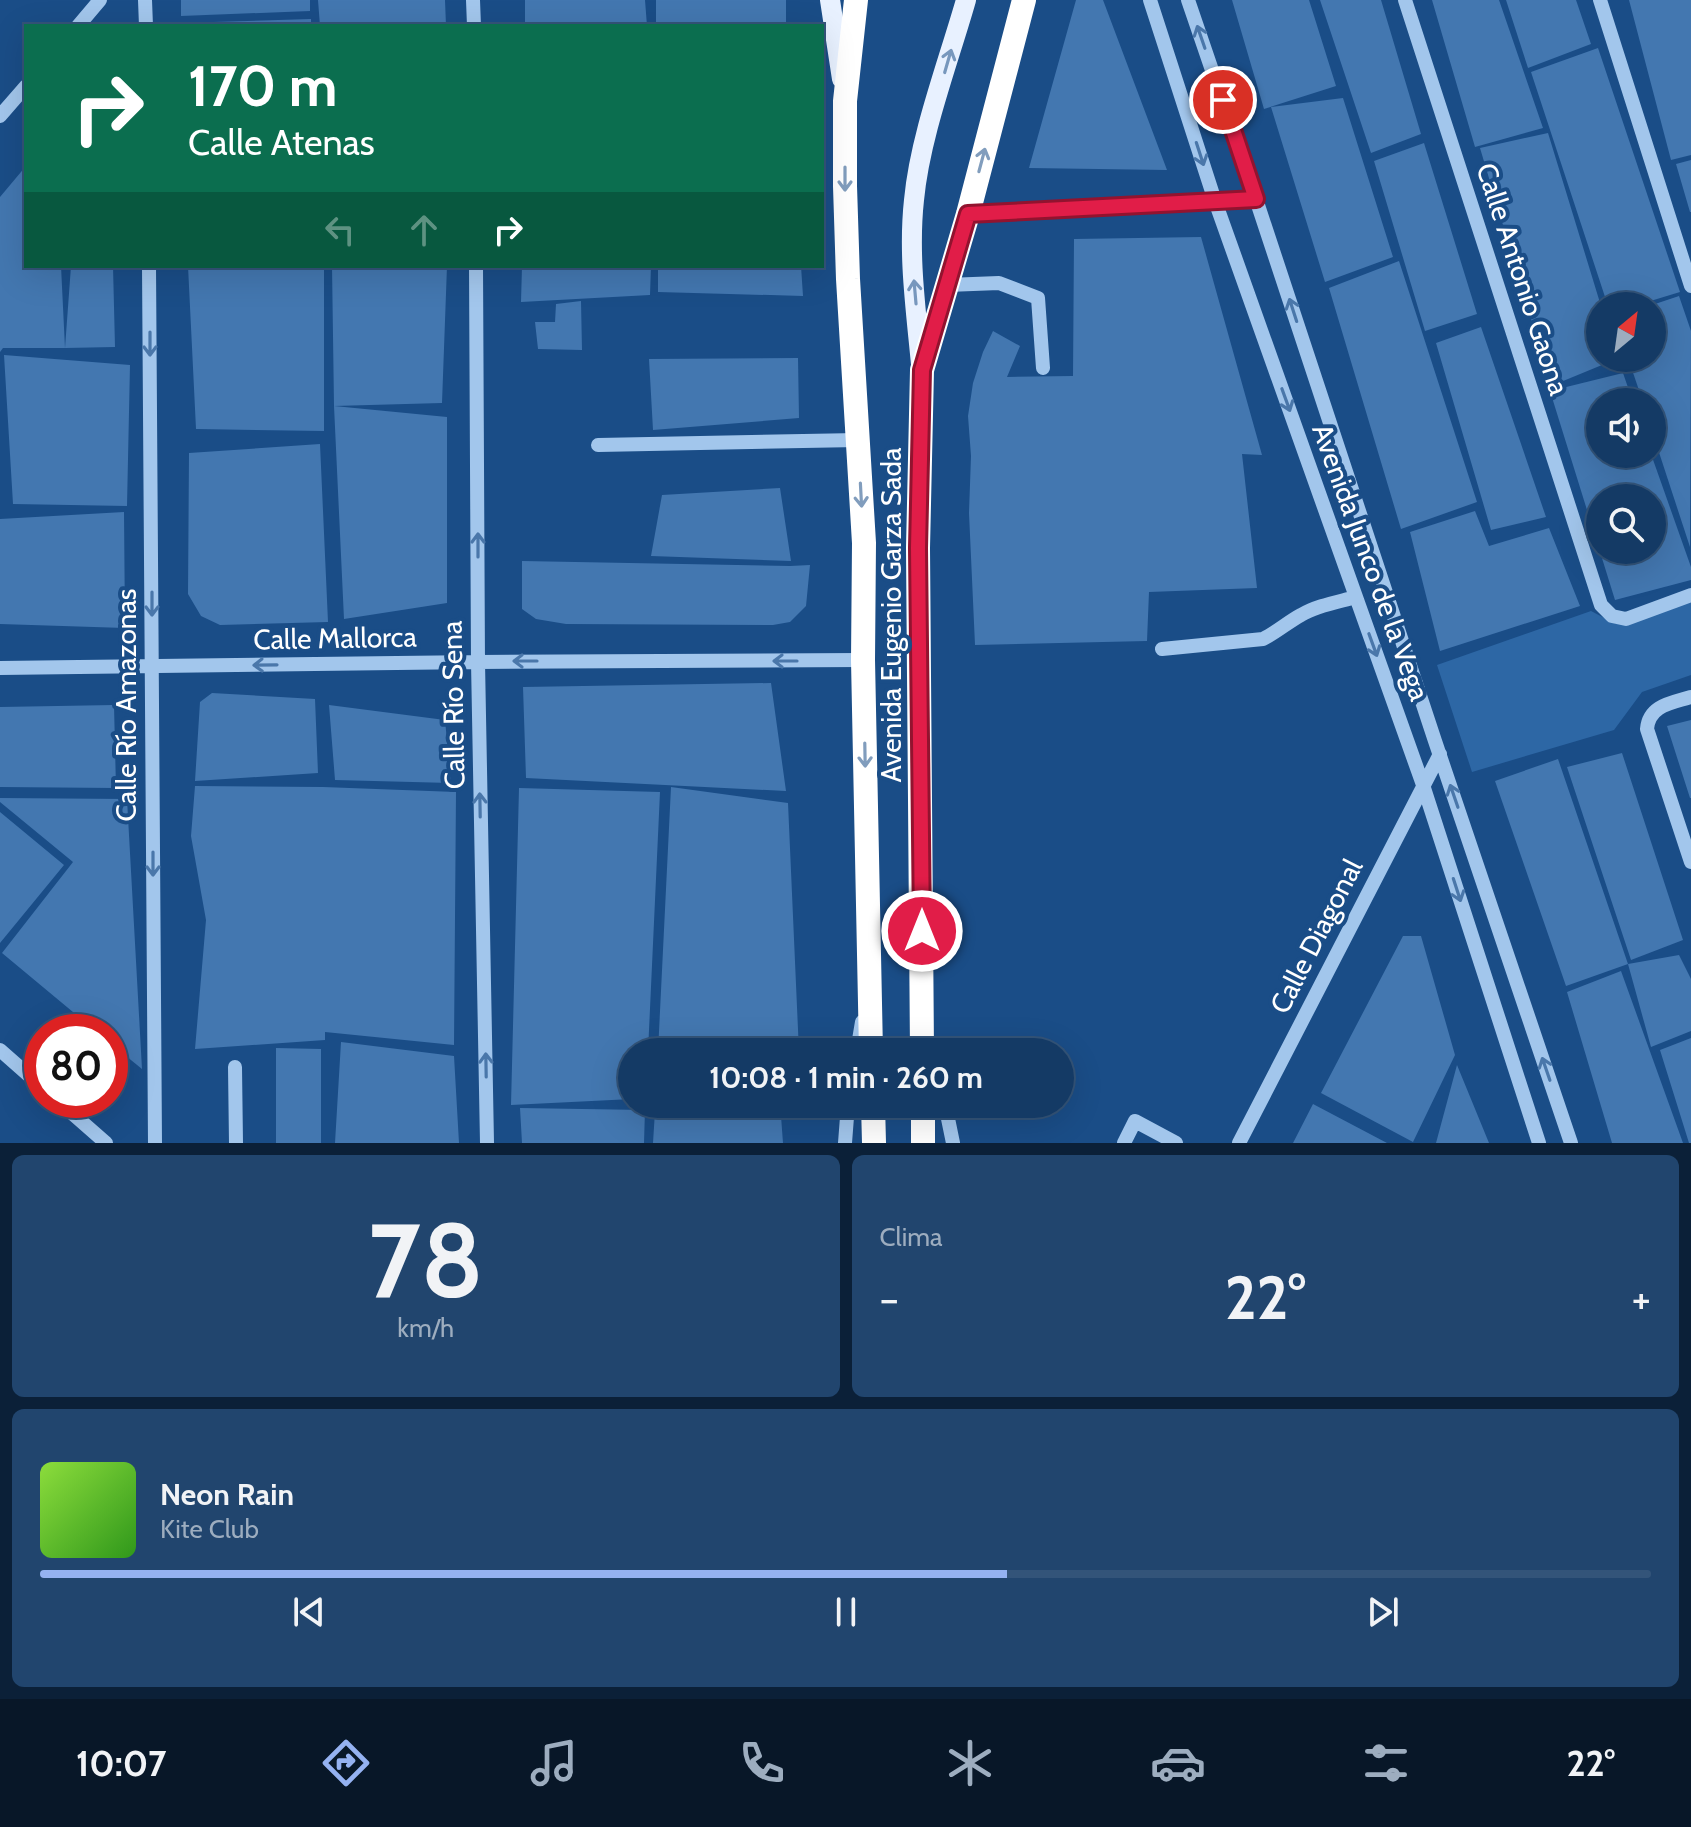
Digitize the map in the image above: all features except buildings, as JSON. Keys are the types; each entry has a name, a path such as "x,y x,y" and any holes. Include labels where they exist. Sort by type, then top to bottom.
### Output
{"highway":[{"name":"Avenida Eugenio Garza Sada","path":"856,0 845,101 845,186 864,543 863,660 871,1038"},
{"name":"Avenida Eugenio Garza Sada","path":"922,1038 918,548 922,370 968,214 1024,0"},
{"path":"873,1118 874,1143"},
{"path":"923,1118 923,1143"}],"main road":[{"path":"830,0 845,101"},
{"path":"922,370 911,247 913,200 919,163 966,0"}],"street":[{"path":"80,24 100,0"},
{"path":"145,0 146,24"},
{"path":"473,0 474,24"},
{"name":"Avenida Junco de la Vega","path":"1150,0 1215,201 1423,785 1539,1143"},
{"name":"Avenida Junco de la Vega","path":"1188,0 1571,1143"},
{"name":"Calle Antonio Gaona","path":"1405,0 1601,605 1612,616 1626,619 1691,595"},
{"path":"1600,0 1691,286"},
{"path":"0,116 24,88"},
{"path":"968,214 1256,199"},
{"name":"Calle Río Amazonas","path":"149,268 155,1143"},
{"name":"Calle Río Sena","path":"476,268 478,662 487,1143"},
{"path":"947,285 999,283 1038,298 1043,368"},
{"path":"598,445 858,440"},
{"path":"1162,649 1263,639 1316,607 1356,597"},
{"name":"Calle Mallorca","path":"0,668 863,660"},
{"path":"1691,697 1660,706 1648,720 1647,729 1691,862"},
{"name":"Calle Diagonal","path":"1239,1143 1440,754"},
{"path":"859,1038 869,983"},
{"path":"922,1021 927,1038"},
{"path":"0,1050 24,1071"},
{"path":"235,1067 236,1143"},
{"path":"78,1118 106,1143"},
{"path":"845,1143 847,1118"},
{"path":"948,1118 953,1143"},
{"path":"1124,1143 1135,1121 1176,1143"}],"shaded area":[{"path":"1691,600 1691,675 1642,692 1614,730 1472,772 1437,665 1591,611 1616,624"}],"route":[{"path":"922,931 918,548 922,370 968,214 1256,199 1223,100"}]}
